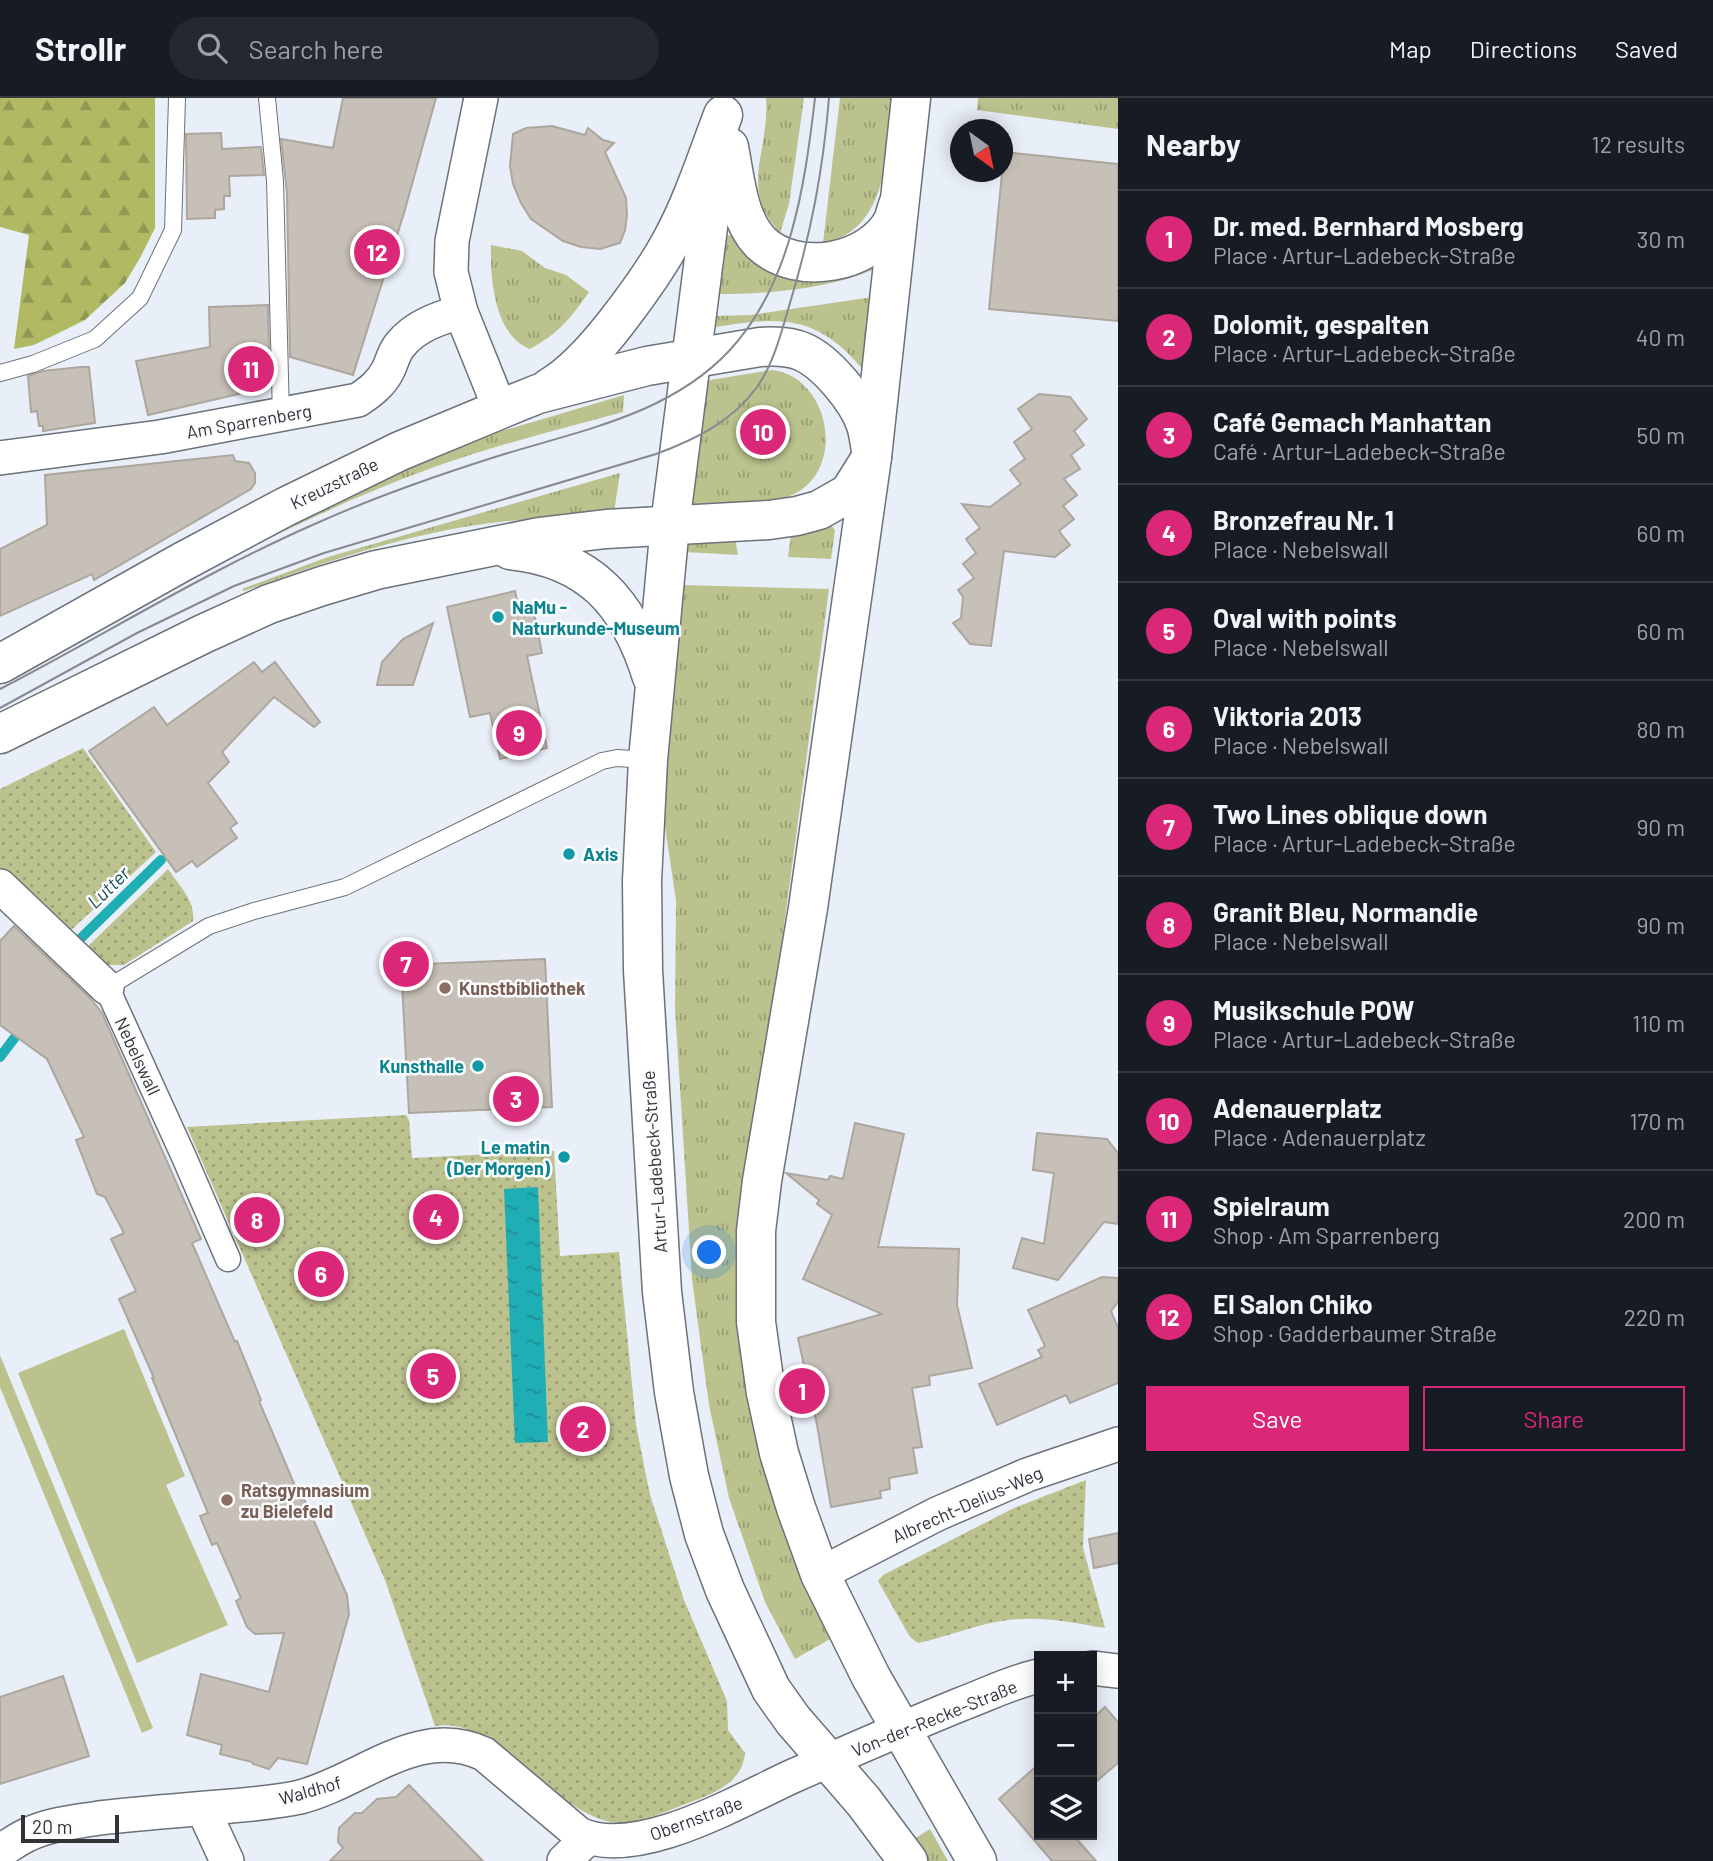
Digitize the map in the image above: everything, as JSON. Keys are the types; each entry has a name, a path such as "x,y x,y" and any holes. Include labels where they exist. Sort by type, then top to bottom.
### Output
{"main road":[{"path":"911,98 872,457 808,908 762,1181 756,1231 756,1322 766,1393 779,1453 820,1574 852,1642 977,1861"},
{"path":"724,106 740,200 747,221 761,243 783,257 797,261 824,262 851,256 881,235 893,220 901,193"},
{"path":"670,525 724,106"},
{"path":"538,394 572,370 605,336 643,288 673,239 685,213 724,106"},
{"path":"0,734 141,663 269,604 376,570 539,537 670,525 769,520 819,510 849,493 872,457 865,423 853,402 825,367 802,351 776,346 692,357"},
{"name":"Kreuzstraße","path":"0,664 239,530 400,451 538,394 692,357"},
{"name":"Artur-Ladebeck-Straße","path":"670,525 648,760 642,893 650,1126 662,1292 674,1392 689,1476 704,1534 725,1590 752,1648 779,1699 864,1802 908,1861"},
{"path":"476,548 537,554 558,560 583,573 616,602 633,627 643,647 654,684"}],"street":[{"path":"481,98 452,241 451,272 461,312 500,409"},
{"name":"Am Sparrenberg","path":"0,458 160,437 358,400 374,389 388,371 399,346 415,331 437,319 461,312"},
{"name":"Nebelswall","path":"0,886 107,988 228,1259"},
{"name":"Albrecht-Delius-Weg","path":"820,1574 937,1514 1027,1475 1118,1444"},
{"path":"1097,1669 1118,1671"},
{"name":"Von-der-Recke-Straße","path":"829,1761 979,1697 1034,1678"},
{"name":"Waldhof","path":"0,1851 26,1835 67,1823 300,1797 348,1779 405,1752 426,1745 450,1744 484,1754 579,1834 588,1838"},
{"name":"Obernstraße","path":"588,1838 621,1841 654,1836 719,1812 829,1761"},
{"path":"202,1808 227,1861"},
{"path":"564,1861 588,1838"}],"lane":[{"path":"0,373 33,364 95,339 140,298 173,230 177,98"},
{"path":"267,98 275,181 281,416"},
{"path":"107,988 209,926 345,887 602,761 617,758 648,760"}],"green space":[{"path":"0,98 155,98 155,228 140,258 125,283 85,320 34,345 14,349 29,235 0,227"},
{"path":"766,98 804,98 789,204 780,233 768,217 758,185"},
{"path":"840,98 892,98 888,141 880,186 873,206 861,223 845,235 823,243"},
{"path":"978,98 1118,98 1118,129 977,110"},
{"path":"731,235 759,261 793,278 826,279 875,261 877,268 840,281 800,289 719,294 727,236"},
{"path":"491,245 522,251 545,268 566,275 589,292 563,325 530,349 518,342 502,319 493,289"},
{"path":"873,297 863,370 846,352 814,329 779,321 716,327 714,325 715,316 750,315"},
{"path":"772,370 791,376 807,388 818,404 826,443 822,463 812,480 796,493 784,498 745,505 691,508 707,383 710,380"},
{"path":"624,395 623,412 492,448 410,476 317,516 227,560 303,514 468,441"},
{"path":"620,473 614,512 500,522 433,533 361,552 244,591 242,589 328,557"},
{"path":"831,525 835,530 831,559 788,557 791,534"},
{"path":"735,538 738,555 685,552 687,539"},
{"path":"682,585 829,589 740,1256 739,1282 741,1358 764,1467 787,1537 830,1639 795,1659 765,1602 729,1498 709,1405 692,1279 675,1008 676,901 663,813"},
{"path":"83,748 156,852 69,932 0,869 0,789"},
{"path":"168,869 189,900 193,921 124,965 106,965 86,948"},
{"path":"406,1115 409,1120 412,1158 554,1151 560,1256 619,1252 636,1425 650,1495 684,1600 727,1701 728,1730 745,1753 736,1776 707,1795 637,1821 617,1823 602,1820 569,1803 485,1738 458,1727 435,1726 385,1580 187,1127"},
{"path":"124,1329 185,1476 166,1485 228,1625 137,1663 18,1373"},
{"path":"0,1355 153,1728 142,1733 0,1387"},
{"path":"1086,1480 1083,1548 1105,1628 1054,1620 1015,1619 918,1643 910,1637 878,1581 883,1575 1014,1508"},
{"path":"930,1829 948,1861 928,1861 914,1839"}],"water":[{"path":"538,1187 548,1442 515,1443 504,1189"}],"building":[{"path":"343,98 436,98 404,213 353,375 290,357 287,193 281,139 333,148"},
{"path":"552,126 585,135 588,128 603,140 614,143 605,152 626,198 625,230 620,243 600,249 563,241 531,219 521,203 513,184 510,166 513,134 526,128"},
{"path":"221,133 222,149 261,147 264,175 229,176 230,196 224,196 224,209 215,210 215,218 187,219 186,134"},
{"path":"1013,153 1118,164 1118,321 989,309 1001,182 1013,182"},
{"path":"268,305 269,350 263,349 264,379 256,390 148,415 136,361 210,347 209,307"},
{"path":"89,367 95,423 43,431 43,426 39,426 37,411 31,412 28,376 43,371"},
{"path":"1039,394 1070,397 1087,419 1074,431 1084,445 1071,455 1080,469 1064,479 1077,495 1063,506 1074,519 1059,531 1070,545 1055,557 1004,551 991,646 970,644 953,623 961,618 963,597 958,590 974,578 963,564 976,553 966,539 980,528 962,504 990,507 1021,484 1010,470 1025,459 1014,442 1032,429 1018,409"},
{"path":"233,455 235,461 249,463 255,473 255,483 251,489 94,580 92,574 0,616 0,549 47,525 45,475"},
{"path":"515,591 518,605 532,603 542,653 527,656 547,748 500,759 490,713 470,717 447,607"},
{"path":"433,623 413,685 377,685 382,662 403,639"},
{"path":"254,662 262,672 275,662 320,722 314,727 274,697 222,752 229,762 208,783 237,823 230,828 237,838 197,867 192,861 176,872 89,751 154,707 167,725"},
{"path":"14,926 90,998 102,1013 201,1239 192,1243 235,1342 237,1341 301,1500 304,1499 347,1595 349,1614 307,1764 278,1758 269,1769 220,1754 222,1745 187,1735 201,1674 269,1692 284,1633 255,1634 247,1627 236,1601 241,1598 217,1543 212,1545 200,1516 208,1513 119,1299 136,1291 111,1239 124,1233 105,1197 97,1194 76,1140 84,1137 47,1059 0,1025 0,941"},
{"name":"Kunsthalle","path":"545,959 552,1107 409,1113 401,965"},
{"path":"855,1123 904,1134 878,1247 959,1249 957,1305 972,1368 929,1376 930,1385 912,1388 922,1447 913,1448 917,1473 889,1478 890,1489 880,1491 881,1498 831,1507 798,1338 882,1314 803,1279 832,1215 817,1204 819,1200 786,1173 828,1180 830,1176 843,1179"},
{"path":"1037,1133 1107,1139 1118,1153 1118,1224 1104,1222 1058,1280 1013,1268 1022,1238 1044,1244 1054,1173 1033,1170"},
{"path":"1102,1277 1118,1278 1118,1302 1111,1311 1118,1328 1118,1383 1070,1403 1066,1395 997,1425 979,1384 1042,1357 1038,1350 1045,1346 1028,1310"},
{"path":"1118,1533 1118,1563 1094,1568 1089,1539"},
{"path":"63,1676 89,1756 0,1784 0,1697"},
{"path":"1105,1707 1118,1722 1118,1763 1097,1781 1097,1777 1097,1714"},
{"path":"1034,1768 1034,1840 999,1799"},
{"path":"409,1785 483,1861 330,1861 343,1848 338,1842 339,1828 355,1813 362,1813 377,1799 396,1797"},
{"path":"1034,1840 1077,1840 1096,1861 1052,1861"}],"waterway":[{"name":"Lutter","path":"79,940 161,860"},
{"name":"Lutter","path":"0,1057 22,1028"}],"tram line":[{"path":"0,689 196,582 317,523 428,479 620,419 678,391 705,373 729,351 750,325 781,265 800,198 815,98"},
{"path":"0,708 137,633 234,586 324,553 656,454 684,443 724,420 757,387 781,335 815,202 829,98"}],"place":[{"name":"El Salon Chiko","path":"377,252"},
{"name":"Spielraum","path":"251,369"},
{"name":"Adenauerplatz","path":"763,432"},
{"name":"NaMu - Naturkunde-Museum","path":"498,617"},
{"name":"Musikschule POW","path":"519,733"},
{"name":"Axis","path":"569,854"},
{"name":"Two Lines oblique down","path":"406,964"},
{"name":"Kunstbibliothek","path":"445,988"},
{"name":"Kunsthalle","path":"478,1066"},
{"name":"Café Gemach Manhattan","path":"516,1099"},
{"name":"Le matin (Der Morgen)","path":"564,1157"},
{"name":"Bronzefrau Nr. 1","path":"436,1217"},
{"name":"Granit Bleu, Normandie","path":"257,1220"},
{"name":"Viktoria 2013","path":"321,1274"},
{"name":"Oval with points","path":"433,1376"},
{"name":"Dr. med. Bernhard Mosberg","path":"802,1391"},
{"name":"Dolomit, gespalten","path":"583,1429"},
{"name":"Ratsgymnasium zu Bielefeld","path":"227,1500"}]}
